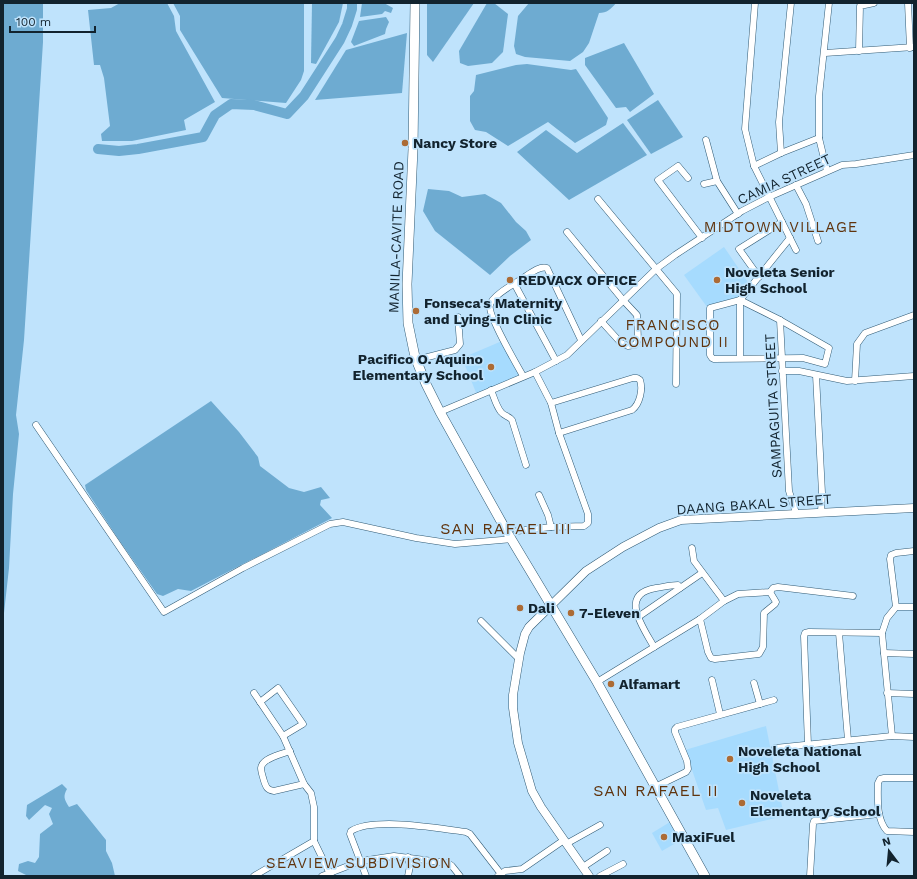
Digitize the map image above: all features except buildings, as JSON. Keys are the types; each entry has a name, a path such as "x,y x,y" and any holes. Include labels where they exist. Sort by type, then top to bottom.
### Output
{"main road":[{"name":"MANILA-CAVITE ROAD","path":"415,3 413,149 407,284 408,323 416,360 440,412 551,607 597,682 705,876"}],"street":[{"path":"755,3 745,130 754,166 796,250"},
{"path":"781,153 779,122 791,3"},
{"path":"827,171 819,138 819,96 830,3"},
{"path":"859,51 860,6 874,3"},
{"path":"825,53 912,47 908,3"},
{"path":"754,166 781,153 819,138"},
{"path":"706,140 717,181 738,214"},
{"name":"CAMIA STREET","path":"440,412 535,372 567,355 656,268 738,214 769,197 842,165 914,155"},
{"path":"688,178 678,166 658,180 702,238"},
{"path":"704,184 717,181"},
{"path":"796,185 806,204 818,241"},
{"path":"598,199 677,294 676,384"},
{"path":"759,277 739,249 782,222"},
{"path":"567,232 637,315 638,340 635,345 628,346 620,343 601,321"},
{"path":"740,300 780,320 829,348 825,364 803,358 714,359 710,355 710,308 740,300 790,238"},
{"path":"523,376 503,340 489,308 490,303 496,297 514,283 541,267 547,268 581,340"},
{"path":"514,283 556,361"},
{"path":"740,300 740,358"},
{"path":"855,381 857,344 865,333 914,315"},
{"path":"416,360 455,350 460,344 458,317"},
{"name":"SAMPAGUITA STREET","path":"780,320 789,491 796,513"},
{"path":"782,371 799,371 847,381 914,376"},
{"path":"517,531 551,527 584,526 588,523 588,514 559,433 551,403 535,372"},
{"path":"816,375 822,493 821,512"},
{"path":"551,403 633,378 640,380 642,389 636,406 632,410 559,433"},
{"path":"491,390 500,411 512,420 526,465"},
{"path":"36,425 164,612 243,568 330,524 343,522 416,538 455,544 510,534"},
{"path":"539,495 546,509 551,527"},
{"name":"DAANG BAKAL STREET","path":"589,876 535,797 518,743 513,708 513,695 519,659 525,634 529,627 586,571 633,542 676,521 796,513 914,508"},
{"path":"692,548 694,561 724,601"},
{"path":"892,736 882,632 887,618 896,607 890,559 891,555 896,553 914,551"},
{"path":"638,617 702,573"},
{"path":"654,647 638,617 635,606 636,602 647,589 673,585 680,588"},
{"path":"597,682 700,619 724,601 738,594 770,592 772,588 778,587 853,596"},
{"path":"700,619 708,652 711,658 715,659 759,654 762,648 764,613 776,602 770,592"},
{"path":"896,607 914,607"},
{"path":"481,621 519,659"},
{"path":"808,745 805,633 882,632"},
{"path":"839,633 848,740"},
{"path":"884,653 914,654"},
{"path":"712,680 720,714"},
{"path":"754,682 760,704"},
{"path":"260,702 278,688 295,712 303,724 283,736"},
{"path":"254,693 283,736 304,784 311,793 313,799 314,841 330,874"},
{"path":"887,693 914,694"},
{"path":"655,787 686,772 688,769 675,729 677,726 774,700"},
{"path":"775,748 892,736 914,737"},
{"path":"290,751 267,759 262,764 261,769 266,788 274,791 304,784"},
{"path":"914,778 884,778 880,779 878,783 879,814 883,827 887,831 914,832"},
{"path":"810,876 812,824 814,821 879,814"},
{"path":"366,876 351,838 350,832 354,829 378,824 414,826 466,832 470,834 500,875 505,872 522,869 565,842 600,825"},
{"path":"254,876 314,841"},
{"path":"582,866 607,850"},
{"path":"322,876 361,861 394,856 448,863 460,876"},
{"path":"408,857 410,866 408,876"},
{"path":"600,876 623,864"}],"shaded area":[{"path":"3,3 43,3 43,42 24,340 16,415 19,434 13,494 9,568 3,622"},
{"path":"120,3 167,3 174,16 176,31 215,102 184,120 186,130 132,141 102,141 101,134 110,126 104,78 100,65 94,65 88,10 111,8"},
{"path":"173,3 304,3 304,71 301,80 286,103 222,98 180,30 180,16"},
{"path":"312,3 343,3 339,22 316,64 311,63"},
{"path":"362,3 384,3 393,8 391,13 385,11 382,14 360,17"},
{"path":"427,3 474,3 433,62 427,55"},
{"path":"487,3 494,3 508,14 503,52 492,63 468,66 460,63 459,51"},
{"path":"529,3 616,3 609,10 599,13 589,43 583,52 570,61 525,57 516,54 514,46 518,16"},
{"path":"386,17 389,22 385,34 354,46 351,42 359,21"},
{"path":"407,33 402,93 315,100 346,50"},
{"path":"624,43 654,94 630,112 626,107 616,108 585,65 585,58"},
{"path":"527,64 571,70 576,69 608,118 606,125 575,143 548,122 508,146 486,132 475,130 470,121 470,96 474,91 476,75 516,65"},
{"path":"658,100 683,137 651,154 627,120"},
{"path":"623,123 647,155 569,200 517,152 546,130 577,153"},
{"path":"428,189 449,191 462,197 485,194 501,203 516,222 526,231 531,240 510,256 490,275 435,231 423,211"},
{"name":"Noveleta Senior High School","path":"724,247 750,285 739,297 707,307 684,275"},
{"name":"Pacifico O. Aquino Elementary School","path":"502,341 520,375 477,395 462,358"},
{"path":"211,401 239,432 258,457 260,466 289,488 304,492 321,487 330,498 321,500 320,505 332,518 191,591 178,589 163,596 157,594 119,540 86,490 85,485"},
{"path":"766,726 784,816 726,830 718,808 706,810 685,750"},
{"path":"62,784 67,789 65,798 69,807 77,804 106,840 106,851 112,863 115,876 28,876 18,871 19,864 28,861 35,863 39,857 40,834 53,824 49,814 52,808 45,805 29,820 26,816 27,805"},
{"path":"670,822 681,840 662,851 652,833"}],"waterway":[{"path":"98,149 119,151 138,149 203,137 215,115 231,104 254,105 287,114 304,96 340,40 347,25 352,9 352,3"}],"place":[{"name":"Nancy Store","path":"405,143"},
{"name":"REDVACX OFFICE","path":"510,280"},
{"name":"Noveleta Senior High School","path":"717,280"},
{"name":"Fonseca's Maternity and Lying-in Clinic","path":"416,311"},
{"name":"Pacifico O. Aquino Elementary School","path":"491,367"},
{"name":"Dali","path":"520,608"},
{"name":"7-Eleven","path":"571,613"},
{"name":"Alfamart","path":"611,684"},
{"name":"Noveleta National High School","path":"730,759"},
{"name":"Noveleta Elementary School","path":"742,803"},
{"name":"MaxiFuel","path":"664,837"}],"district":[{"name":"MIDTOWN VILLAGE","path":"781,227"},
{"name":"FRANCISCO COMPOUND II","path":"673,334"},
{"name":"SAN RAFAEL III","path":"506,528"},
{"name":"SAN RAFAEL II","path":"656,790"},
{"name":"SEAVIEW SUBDIVISION","path":"359,863"}]}
